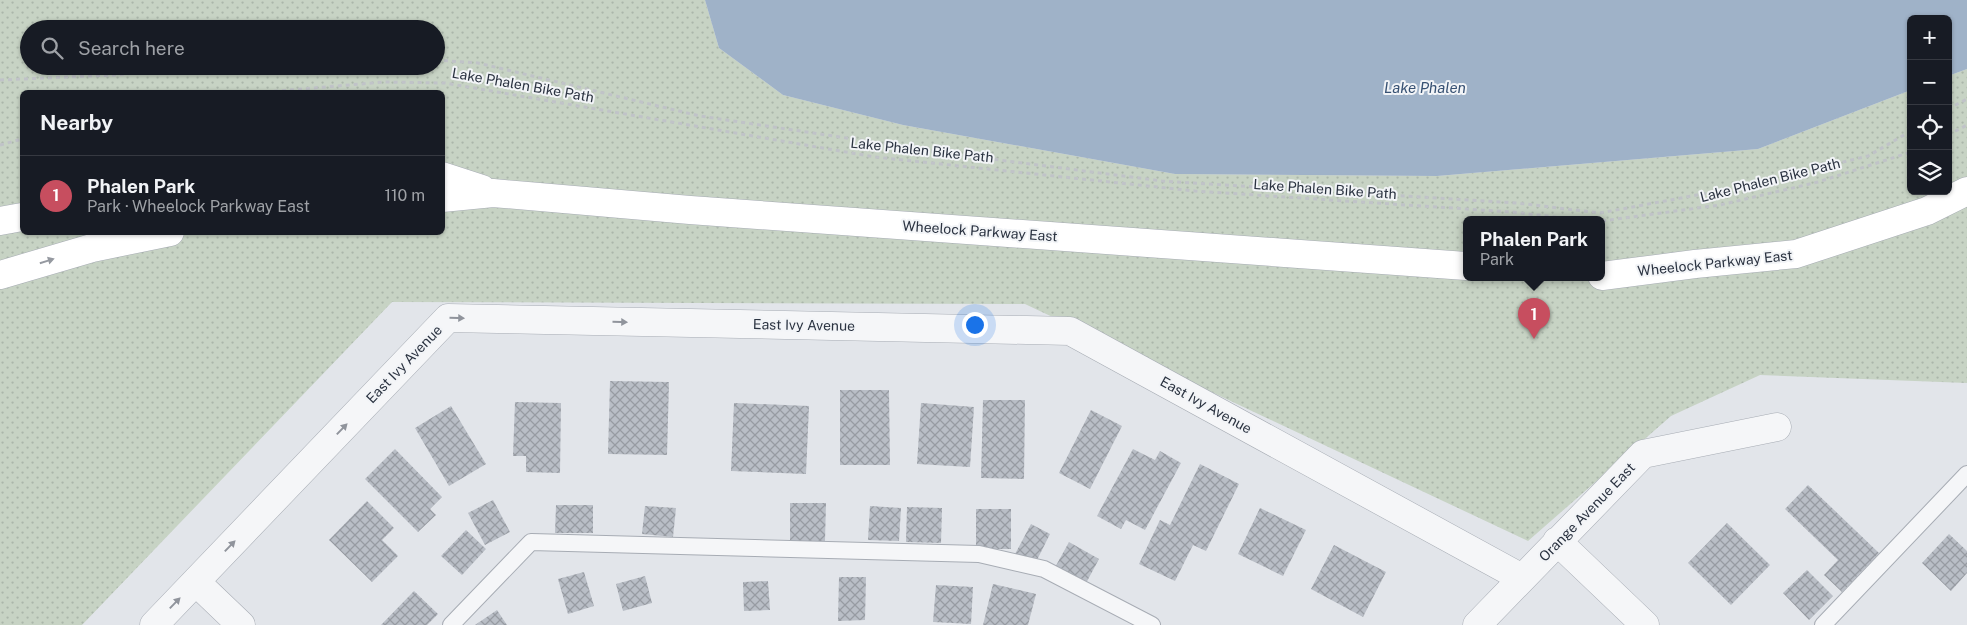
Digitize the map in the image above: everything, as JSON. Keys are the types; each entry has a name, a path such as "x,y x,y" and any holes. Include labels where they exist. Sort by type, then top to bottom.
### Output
{"street":[{"name":"Wheelock Parkway East","path":"445,177 493,193"},
{"name":"Wheelock Parkway East","path":"1605,276 1796,254 1927,211 1967,191"},
{"name":"Wheelock Parkway East","path":"445,198 493,193 690,210 1463,266"},
{"path":"0,221 20,217"},
{"path":"0,275 92,248 155,235"},
{"name":"East Ivy Avenue","path":"154,625 448,318 1070,331 1522,578"},
{"name":"Orange Avenue East","path":"1477,625 1644,454 1777,427"},
{"path":"1558,541 1645,625"},
{"path":"196,582 241,625"}],"lane":[{"path":"1823,625 1967,474"},
{"path":"451,625 531,542 979,554 1044,569 1152,625"}],"path":[{"path":"445,61 478,63 700,116 1001,160 1162,181 1517,203 1600,213 1735,188 1868,156 1907,133"},
{"path":"0,80 6,78 113,75"},
{"name":"Lake Phalen Bike Path","path":"290,90 384,82 445,83 875,157 1195,191 1512,212 1546,216"},
{"path":"1952,107 1967,99"},
{"path":"1952,133 1967,125"},
{"path":"0,145 20,140"},
{"name":"Lake Phalen Bike Path","path":"1605,221 1720,206 1818,182 1907,153"}],"green space":[{"path":"0,0 705,0 719,48 783,95 903,125 1175,174 1437,176 1758,149 1907,92 1907,195 1952,195 1952,75 1967,69 1967,383 1760,375 1671,416 1528,541 1025,304 392,302 82,625 0,625"}],"water":[{"name":"Lake Phalen","path":"705,0 1967,0 1967,69 1952,75 1952,15 1907,15 1907,92 1758,149 1437,176 1175,174 903,125 783,95 719,48"}],"building":[{"path":"610,381 669,382 667,455 608,454"},
{"path":"840,390 889,390 890,465 840,465"},
{"path":"983,400 1025,400 1024,479 981,478"},
{"path":"515,402 561,403 560,473 526,472 526,456 513,456"},
{"path":"734,403 809,406 806,474 731,471"},
{"path":"921,403 974,407 970,467 917,464"},
{"path":"451,406 486,464 449,486 415,428"},
{"path":"1091,410 1122,426 1090,489 1059,473"},
{"path":"395,449 442,497 430,509 436,515 418,532 365,479"},
{"path":"1133,449 1155,460 1160,451 1181,463 1145,530 1126,520 1121,529 1097,516"},
{"path":"1200,464 1239,484 1206,551 1193,545 1175,581 1139,564 1160,520 1170,525"},
{"path":"1808,485 1879,553 1842,592 1824,575 1838,560 1785,509"},
{"path":"493,500 510,532 485,545 468,513"},
{"path":"367,501 394,528 382,540 398,556 372,582 329,540"},
{"path":"790,503 826,503 825,541 790,541"},
{"path":"556,505 593,505 593,533 555,533"},
{"path":"645,506 676,508 673,537 642,534"},
{"path":"870,506 901,508 899,541 868,540"},
{"path":"907,507 942,508 941,543 906,542"},
{"path":"1260,508 1306,530 1283,576 1238,554"},
{"path":"976,509 1011,509 1011,549 976,549"},
{"path":"1727,523 1770,565 1731,605 1688,563"},
{"path":"1031,524 1050,534 1035,564 1015,554"},
{"path":"466,530 486,549 462,575 441,556"},
{"path":"1949,534 1967,551 1967,573 1951,591 1922,563"},
{"path":"1069,542 1099,559 1084,587 1053,571"},
{"path":"1334,545 1386,572 1363,617 1311,589"},
{"path":"1807,570 1833,596 1809,620 1783,593"},
{"path":"584,572 594,606 568,614 558,579"},
{"path":"645,576 652,603 623,611 616,584"},
{"path":"839,577 866,577 865,620 838,621"},
{"path":"768,581 770,610 744,611 743,582"},
{"path":"993,584 1036,594 1028,625 983,625"},
{"path":"936,585 973,587 971,624 933,622"},
{"path":"414,591 438,614 427,625 381,625"},
{"path":"497,610 507,625 475,625"}],"place":[{"name":"Phalen Park","path":"1534,339"}]}
